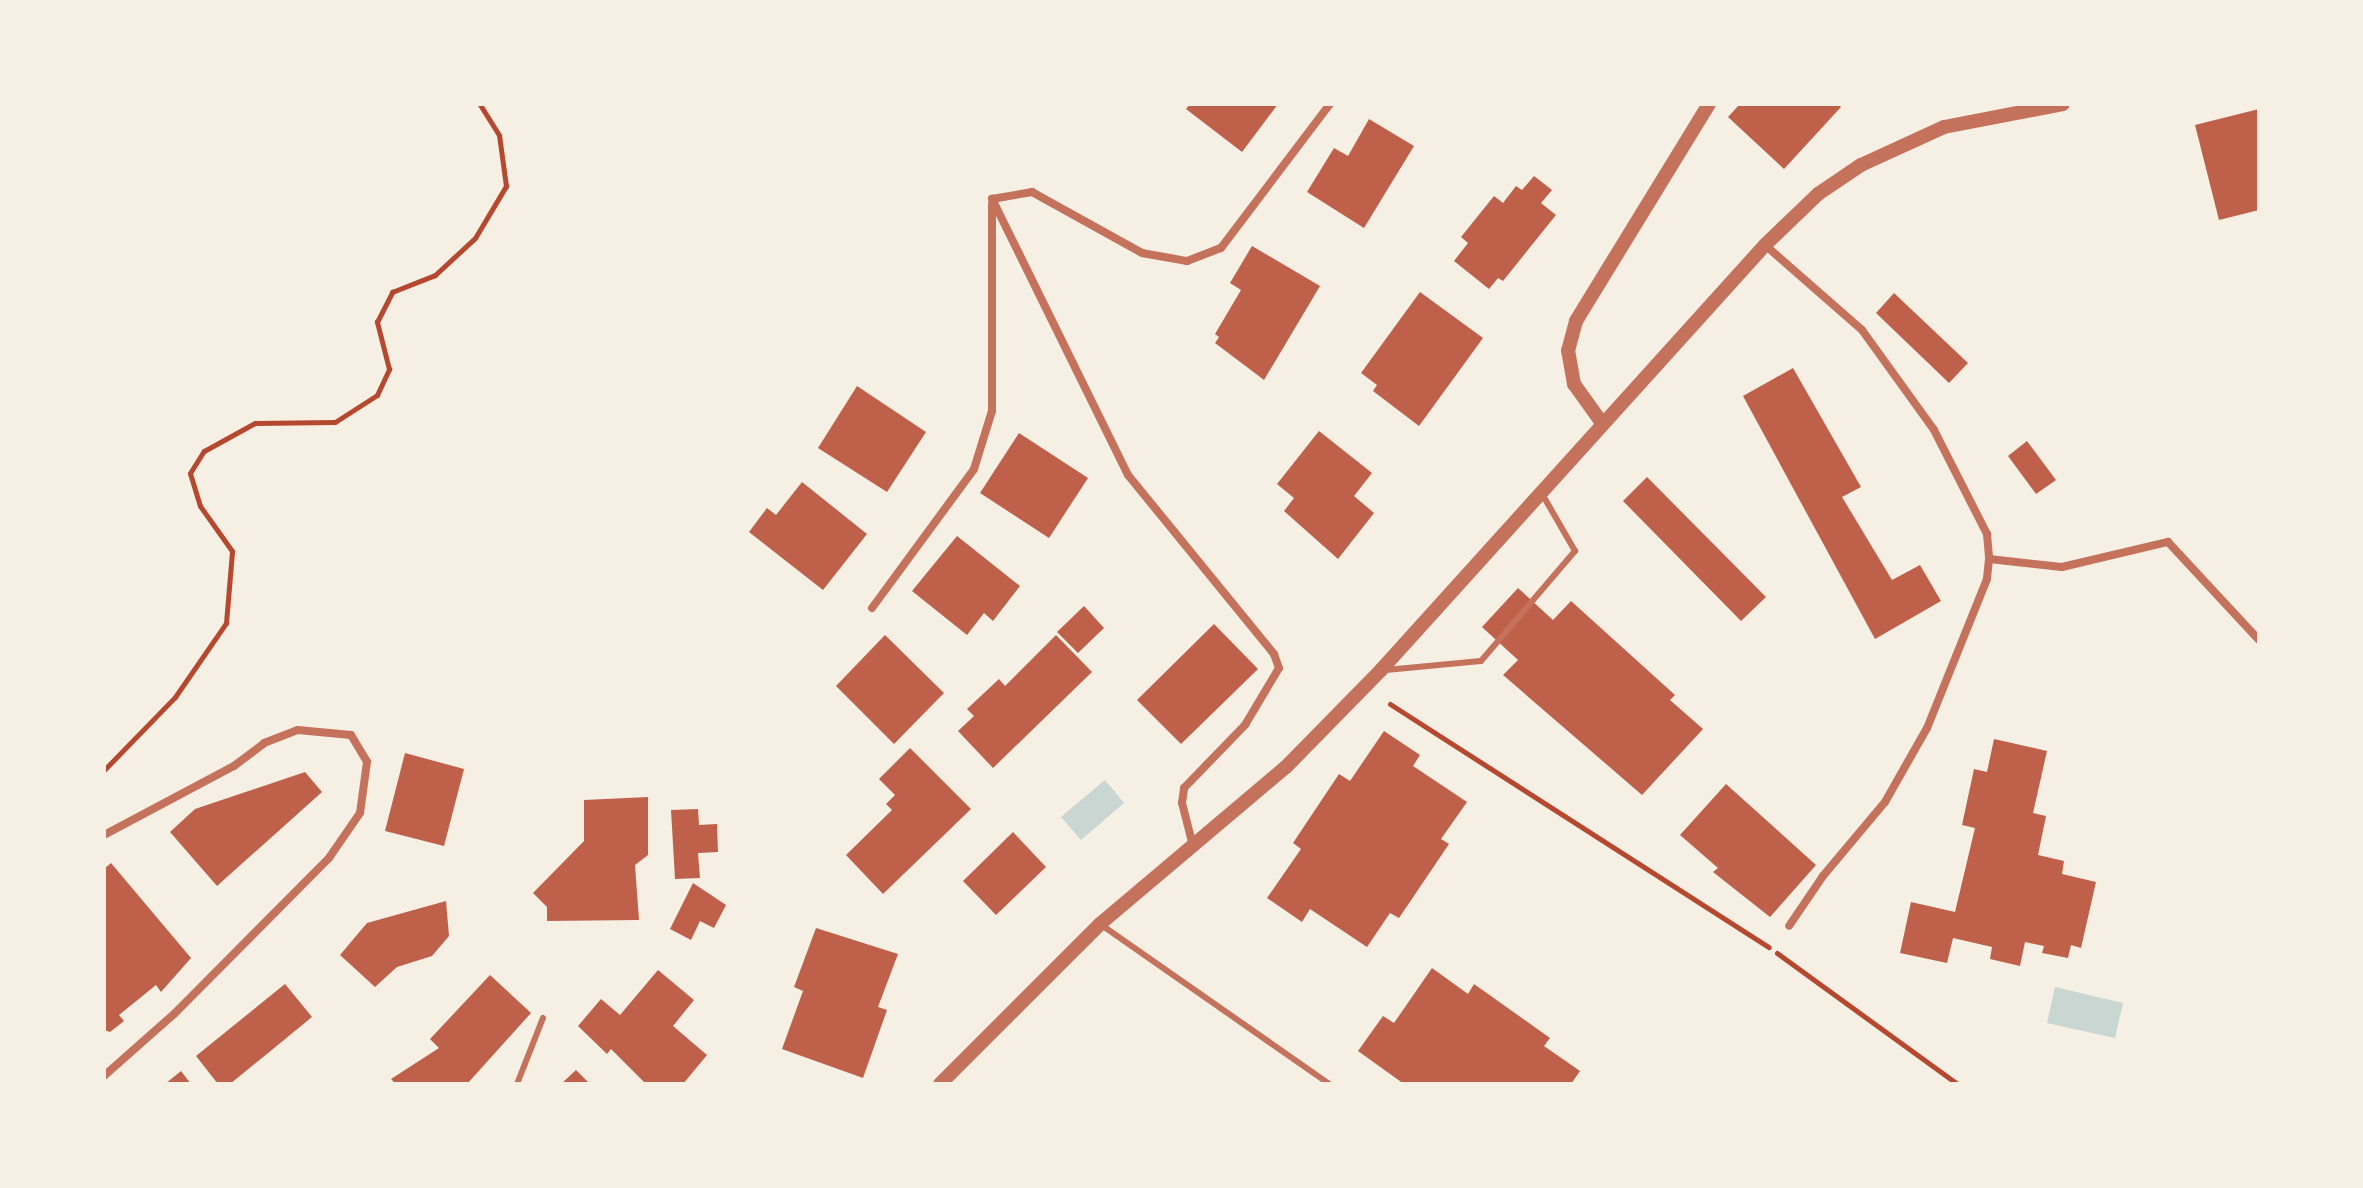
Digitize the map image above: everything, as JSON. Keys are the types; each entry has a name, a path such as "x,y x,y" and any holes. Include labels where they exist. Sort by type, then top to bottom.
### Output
{"street":[{"path":"992,199 1032,192 1142,253 1187,261 1221,248 1330,104"},
{"path":"1602,423 1574,384 1568,351 1576,321 1709,104"},
{"path":"940,1084 1100,924 1286,767 1365,688 1765,245 1818,194 1861,165 1944,127 2063,104"},
{"path":"872,608 974,469 992,411 992,199"},
{"path":"992,199 1128,475 1274,654 1279,668 1245,725 1184,788 1182,803 1193,846"},
{"path":"1765,245 1862,330 1934,430 1987,534 1989,559 1987,579 1927,728 1885,802 1823,876 1789,926"},
{"path":"1989,559 2062,567 2168,542 2259,640"},
{"path":"104,835 234,766 264,743 298,730 351,735 367,762 360,813 329,858 174,1014 104,1076"}],"lane":[{"path":"1381,670 1481,661 1575,551 1541,492"},
{"path":"1100,924 1329,1084"},
{"path":"517,1084 543,1018"}],"path":[{"path":"104,770 175,697 226,623 232,551 200,506 190,473 204,451 255,423 335,422 377,395 389,369 377,322 392,292 435,275 475,238 506,186 499,135 480,104"},
{"path":"1365,688 1774,950 1957,1084"}],"shaded area":[{"path":"1105,780 1124,803 1081,840 1061,817"},
{"path":"2055,987 2123,1003 2115,1038 2047,1023"}],"building":[{"path":"1190,104 1278,104 1242,152 1186,109"},
{"path":"1740,104 1838,104 1841,107 1784,169 1728,117"},
{"path":"2259,109 2259,210 2219,220 2195,125"},
{"path":"1369,119 1414,146 1364,228 1307,192 1334,148 1348,156"},
{"path":"1534,176 1552,190 1541,203 1556,215 1503,281 1498,278 1489,289 1454,261 1468,243 1461,237 1494,196 1503,203 1516,186 1522,190"},
{"path":"1252,246 1320,286 1264,380 1215,343 1219,337 1215,334 1241,290 1230,283"},
{"path":"1420,292 1483,338 1419,426 1373,391 1377,385 1361,373"},
{"path":"1894,293 1968,363 1949,383 1876,313"},
{"path":"1793,368 1861,487 1842,497 1892,580 1920,565 1941,601 1875,639 1743,396"},
{"path":"857,386 926,432 887,492 818,448"},
{"path":"1319,431 1372,473 1354,496 1374,513 1338,559 1284,511 1294,498 1277,484"},
{"path":"1019,433 1088,478 1049,538 980,493"},
{"path":"2027,441 2056,480 2036,494 2008,456"},
{"path":"1647,477 1766,597 1741,621 1623,501"},
{"path":"802,482 867,534 823,590 749,532 767,508 776,515"},
{"path":"957,536 1020,586 993,621 984,613 967,635 912,591"},
{"path":"1518,588 1553,620 1571,601 1675,695 1670,700 1703,729 1642,795 1503,675 1518,660 1482,627"},
{"path":"1084,606 1104,628 1078,653 1057,632"},
{"path":"1214,624 1258,669 1181,744 1137,700"},
{"path":"885,635 944,693 894,744 836,686"},
{"path":"1056,635 1092,672 993,768 958,731 974,716 967,709 999,679 1005,686"},
{"path":"1384,731 1420,755 1413,766 1467,802 1441,839 1449,844 1399,918 1390,913 1367,947 1310,909 1302,922 1267,898 1301,849 1293,843 1339,774 1350,781"},
{"path":"1994,739 2047,751 2033,813 2046,816 2038,855 2064,861 2062,874 2096,882 2081,948 2071,945 2068,958 2042,953 2044,946 2025,942 2020,966 1990,959 1992,947 1953,938 1947,963 1900,953 1911,902 1955,912 1975,828 1962,825 1974,769 1987,772"},
{"path":"910,748 971,809 883,894 846,855 892,810 886,804 895,795 879,779"},
{"path":"405,753 464,769 444,846 385,831"},
{"path":"305,772 322,792 217,886 170,832 195,809"},
{"path":"1726,784 1816,865 1770,917 1713,872 1718,868 1680,835"},
{"path":"648,797 648,855 635,865 639,920 547,921 547,907 533,893 584,841 584,800"},
{"path":"698,809 699,825 717,824 718,852 698,853 700,878 675,879 671,810"},
{"path":"1013,832 1046,867 996,915 963,881"},
{"path":"111,863 191,958 161,992 156,985 119,1015 124,1021 110,1032 104,1030 104,869"},
{"path":"693,883 726,905 714,928 700,921 691,940 670,929"},
{"path":"446,901 449,936 432,956 397,967 375,987 340,955 367,923"},
{"path":"816,928 898,954 878,1007 887,1010 863,1078 782,1049 803,991 794,987"},
{"path":"1432,968 1468,994 1474,984 1550,1038 1544,1046 1580,1071 1571,1084 1404,1084 1358,1051 1383,1016 1394,1023"},
{"path":"658,970 694,1000 673,1026 707,1055 683,1084 646,1084 611,1049 607,1054 578,1026 601,999 620,1015"},
{"path":"490,975 531,1013 467,1084 396,1084 391,1079 439,1048 430,1039"},
{"path":"285,984 312,1017 230,1084 218,1084 196,1056"},
{"path":"576,1070 590,1084 561,1084"},
{"path":"181,1071 191,1084 165,1084"}]}
